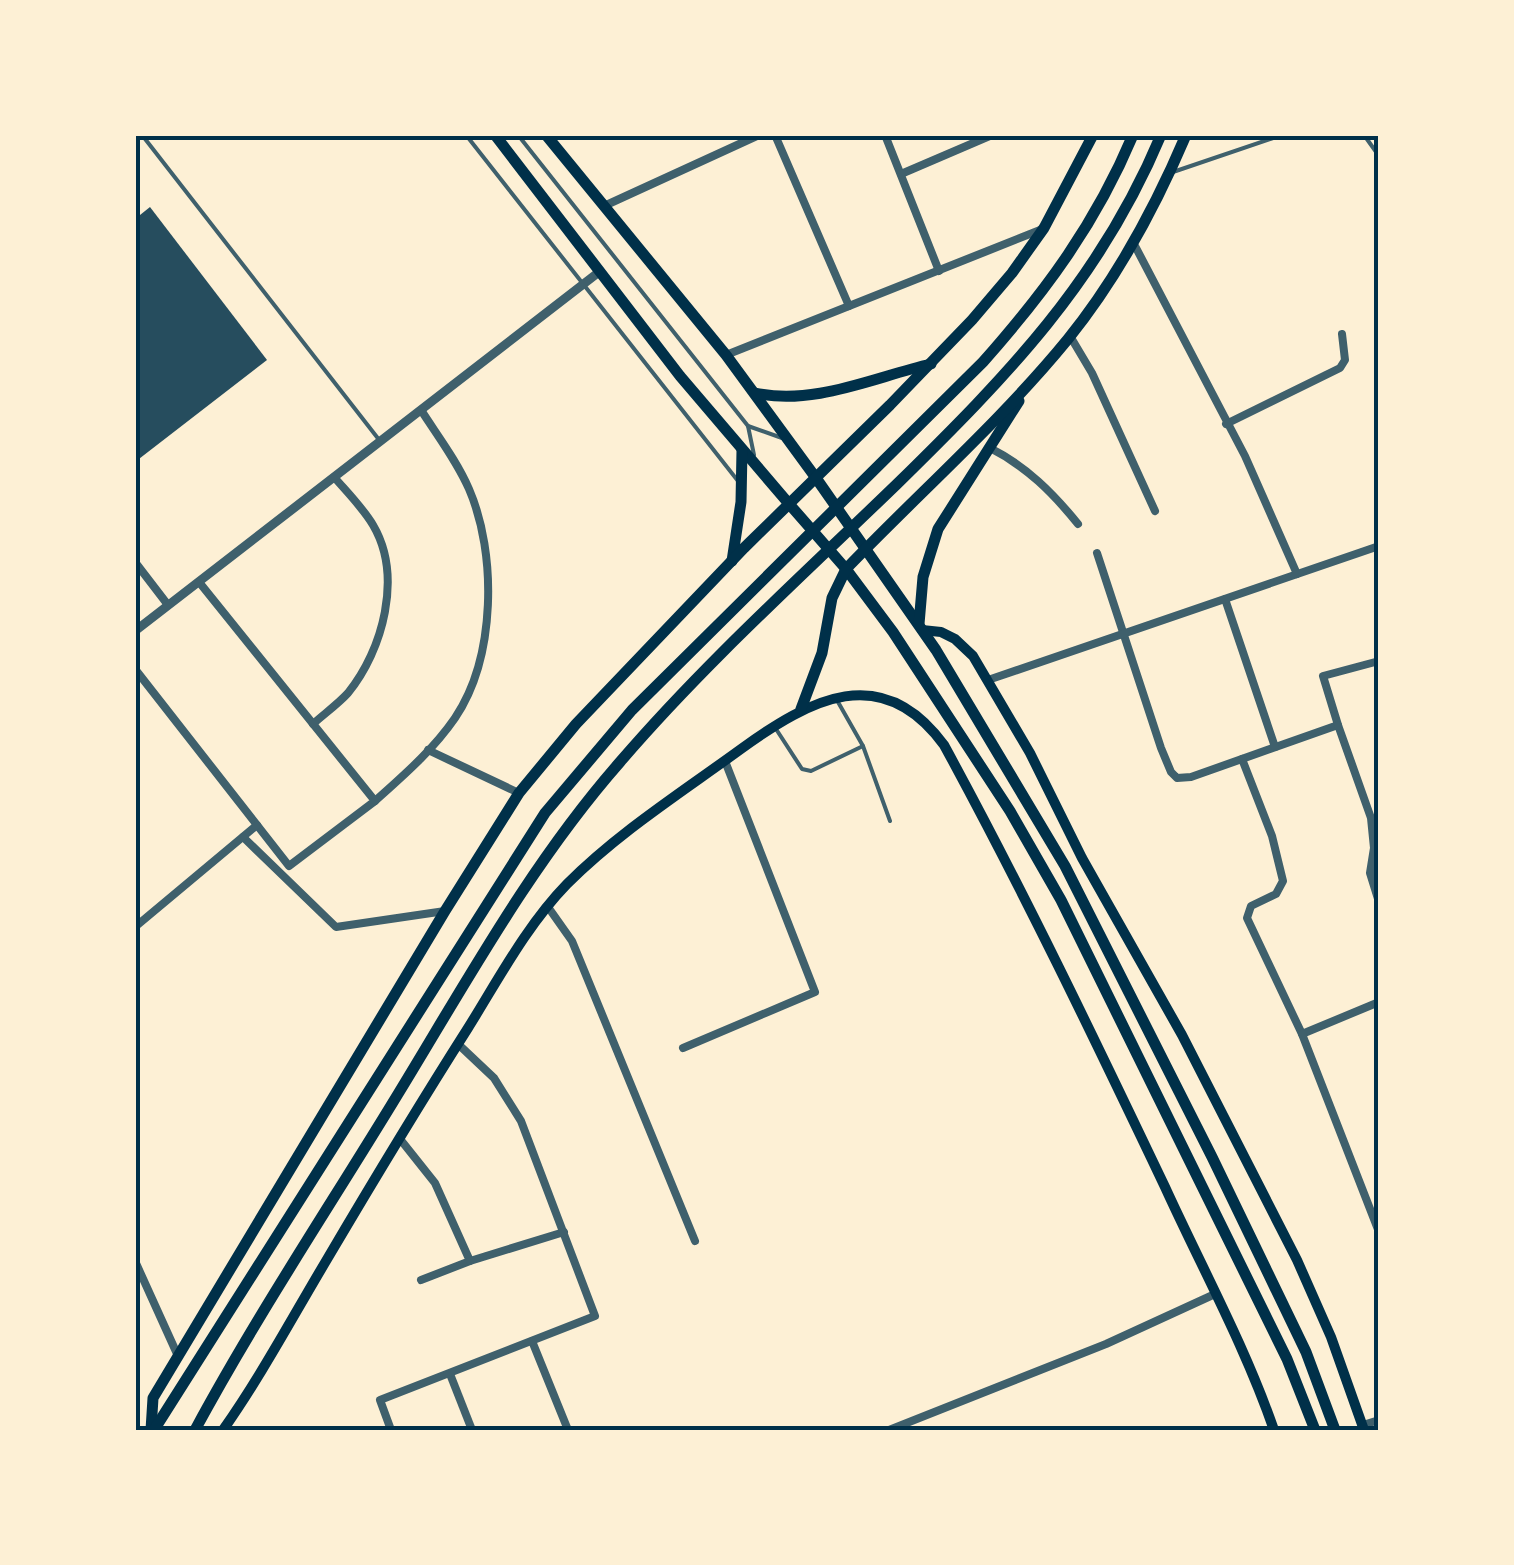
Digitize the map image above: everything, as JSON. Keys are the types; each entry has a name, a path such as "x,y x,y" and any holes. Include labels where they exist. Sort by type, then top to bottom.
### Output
{"main road":[{"path":"495,135 742,450 846,569 894,632 954,723 1061,900 1287,1359 1315,1430"},
{"path":"546,135 755,393 936,650 1048,836 1122,975 1306,1352 1335,1430"},
{"path":"152,1430 153,1398 445,911 520,794 576,724 732,561 931,364 1012,273 1070,185 1093,135"},
{"path":"152,1430 544,813 632,710 983,362 1075,248 1133,135"},
{"path":"195,1430 531,878 585,804 664,711 1011,370 1088,272 1120,218 1160,135"},
{"path":"801,708 822,653 832,598 846,569 1029,384 1070,336 1134,244 1186,135"},
{"path":"755,393 791,398 931,364"},
{"path":"921,627 923,577 938,529 1029,384"},
{"path":"732,561 742,450"},
{"path":"921,627 955,639 973,656 988,680 1182,1035 1296,1260 1331,1337 1363,1427"},
{"path":"223,1430 458,1044 548,907 567,885 620,838 801,708 836,698 868,696 890,700 929,724 944,745 1024,893 1255,1374 1274,1430"}],"street":[{"path":"603,206 759,135"},
{"path":"775,135 848,306"},
{"path":"885,135 939,271"},
{"path":"901,174 992,135"},
{"path":"726,355 1044,228"},
{"path":"1134,244 1245,456 1297,574"},
{"path":"135,631 599,272"},
{"path":"1226,424 1340,368 1345,360 1342,334"},
{"path":"1070,336 1092,372 1154,512"},
{"path":"135,669 288,866 375,800 428,750 456,716 476,676 487,610 488,553 469,489 421,410"},
{"path":"990,448 1040,481 1078,524"},
{"path":"313,724 348,692 372,653 387,606 386,568 374,527 334,476"},
{"path":"988,680 1379,546"},
{"path":"1096,553 1171,772 1183,779 1338,725"},
{"path":"135,562 168,606"},
{"path":"199,582 375,800"},
{"path":"1225,599 1275,747"},
{"path":"1379,661 1323,676 1375,817 1370,873 1379,902"},
{"path":"428,750 520,794"},
{"path":"1242,758 1272,836 1283,881 1276,894 1251,906 1247,918 1302,1034 1379,1232"},
{"path":"682,1048 814,992 725,761"},
{"path":"135,927 257,825"},
{"path":"244,838 336,927 445,911"},
{"path":"548,907 572,942 695,1241"},
{"path":"1302,1034 1379,1002"},
{"path":"391,1430 380,1400 596,1316 521,1121 494,1078 458,1044"},
{"path":"400,1139 435,1183 470,1261"},
{"path":"421,1280 564,1232"},
{"path":"135,1261 178,1356"},
{"path":"889,1430 1106,1344 1215,1294"},
{"path":"532,1341 568,1430"},
{"path":"450,1374 472,1430"},
{"path":"1363,1427 1379,1420"}],"lane":[{"path":"142,135 380,442"},
{"path":"466,135 741,484"},
{"path":"518,135 748,426 756,466"},
{"path":"1170,173 1282,135"},
{"path":"1364,135 1379,156"},
{"path":"748,426 789,440"},
{"path":"836,698 863,746 890,821"},
{"path":"774,726 802,769 811,771 863,746"}],"building":[{"path":"150,207 267,360 135,462 135,219"}]}
